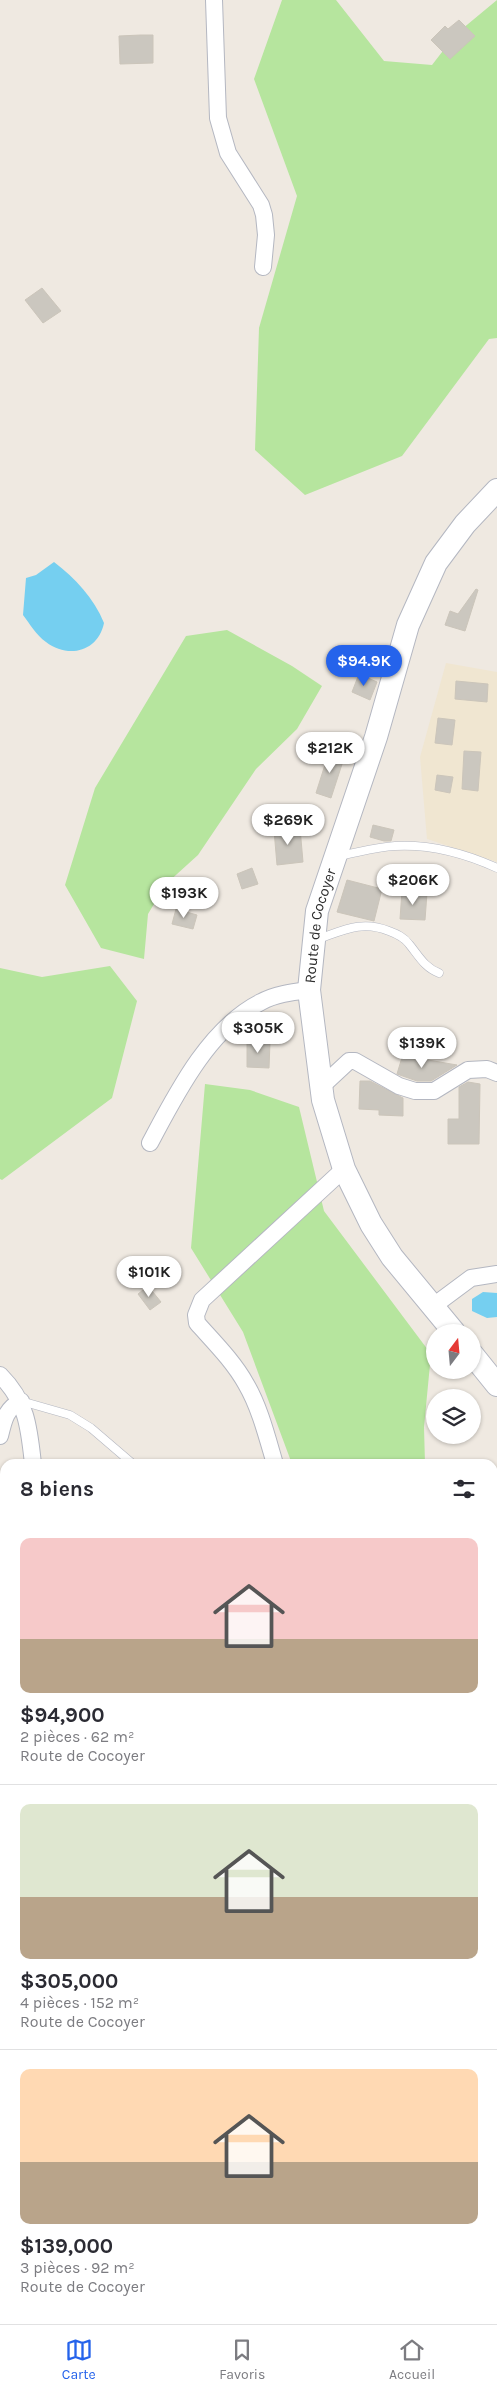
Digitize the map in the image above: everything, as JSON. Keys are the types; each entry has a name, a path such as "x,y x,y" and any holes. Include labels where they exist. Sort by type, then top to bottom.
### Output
{"main road":[{"name":"Route de Cocoyer","path":"447,1324 392,1257 371,1224 344,1169 331,1130 321,1088 309,990 316,940 317,911 376,736 408,625 436,563 465,524 497,490"},
{"path":"481,1365 497,1385"}],"street":[{"path":"214,0 218,118 228,153 261,205 266,235 264,267"},
{"path":"150,1143 187,1075 233,1022 260,1002 288,992 309,990"},
{"path":"321,1088 349,1061 355,1061 399,1086 416,1090 434,1091 468,1070 487,1069 497,1073"},
{"path":"273,1459 261,1418 246,1383 218,1346 197,1323 198,1308 202,1300 344,1169"},
{"path":"432,1307 471,1278 497,1274"},
{"path":"0,1375 21,1401 30,1438 32,1459"},
{"path":"0,1436 6,1414 11,1407 21,1401"}],"lane":[{"path":"334,857 394,846 432,847 467,855 497,868"},
{"path":"316,940 360,925 378,926 401,936 407,941 424,965 439,973"},
{"path":"21,1401 70,1415 91,1428 128,1459"}],"shaded area":[{"path":"446,663 497,672 497,862 427,839 420,757"}],"green space":[{"path":"282,0 336,0 384,61 432,65 456,34 497,0 497,338 489,339 402,456 305,495 255,450 259,328 297,196 254,79"},
{"path":"227,630 292,666 322,686 297,729 256,769 198,855 166,884 148,914 144,959 101,948 65,885 95,788 186,636"},
{"path":"110,966 137,1001 112,1098 2,1180 0,1179 0,968 42,977"},
{"path":"205,1084 250,1090 299,1107 324,1211 426,1347 426,1379 429,1379 428,1389 426,1389 424,1427 425,1459 290,1459 243,1332 191,1248"}],"water":[{"path":"54,562 83,589 95,605 104,623 96,641 81,650 64,650 46,642 23,615 26,578 36,575"},
{"path":"483,1292 497,1293 497,1317 487,1318 472,1311 472,1299"}],"building":[{"path":"459,20 475,36 450,59 431,40 445,26 448,29"},
{"path":"153,35 153,63 120,64 119,36"},
{"path":"42,288 61,311 43,323 25,300"},
{"path":"476,589 478,590 465,631 445,625 450,611 458,614"},
{"path":"359,674 377,682 370,700 352,692"},
{"path":"456,681 488,684 487,702 455,699"},
{"path":"438,718 455,720 452,745 435,743"},
{"path":"330,749 345,755 331,798 316,793"},
{"path":"464,751 481,752 478,791 462,789"},
{"path":"437,775 453,777 450,793 435,790"},
{"path":"373,825 394,830 391,841 370,837"},
{"path":"300,828 303,862 277,865 274,830"},
{"path":"252,868 258,884 242,889 237,874"},
{"path":"347,880 382,889 374,921 337,912"},
{"path":"402,891 427,893 425,920 400,919"},
{"path":"176,909 197,915 193,929 172,924"},
{"path":"247,1041 270,1042 269,1068 247,1067"},
{"path":"403,1054 457,1065 431,1081 417,1081 397,1074"},
{"path":"360,1081 370,1081 403,1098 403,1116 379,1115 379,1110 359,1109"},
{"path":"468,1082 480,1084 479,1144 448,1144 448,1119 459,1119 459,1087"},
{"path":"148,1286 161,1302 150,1310 138,1294"}]}
